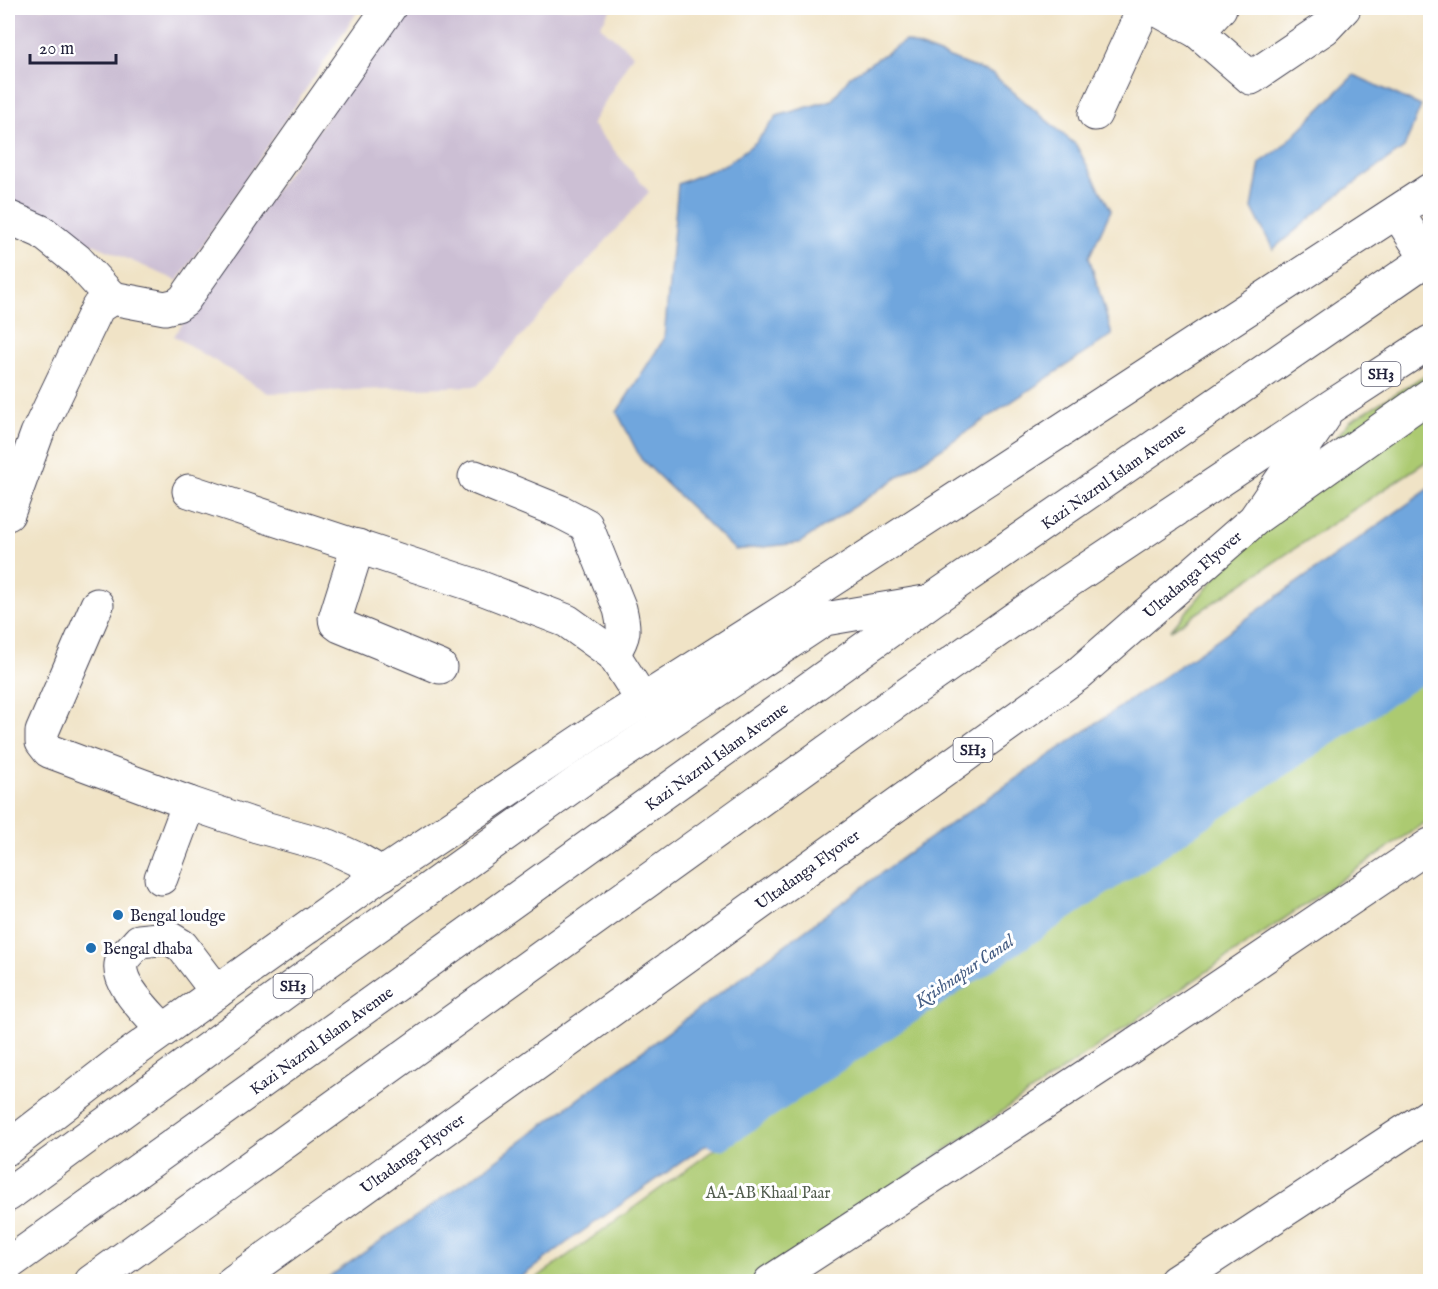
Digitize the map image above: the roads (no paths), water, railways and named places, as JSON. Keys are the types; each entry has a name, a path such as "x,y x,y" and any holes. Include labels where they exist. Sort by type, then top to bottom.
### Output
{"main road":[{"path":"8,217 42,232 77,260 112,298 165,308 177,305 184,300 389,8"},
{"path":"1095,114 1144,8"},
{"path":"1154,8 1198,32 1251,78 1325,28 1344,8"},
{"path":"1198,32 1220,8"},
{"path":"8,1148 163,1030 383,874 593,732 784,611 1431,190"},
{"path":"1397,212 1429,258"},
{"name":"Kazi Nazrul Islam Avenue","path":"8,1264 932,600 1429,258"},
{"path":"8,514 37,434 98,307 112,298"},
{"name":"SH3","path":"1332,406 1431,342"},
{"path":"1254,520 1431,395"},
{"path":"91,1281 900,699 1054,591 1332,406"},
{"name":"Ultadanga Flyover","path":"233,1281 1077,675 1254,520 1332,406"},
{"path":"475,477 561,512 586,525 620,609 623,624 622,641 613,654"},
{"path":"189,491 471,584 567,621 613,654 643,701"},
{"path":"358,546 335,619 336,623 440,667"},
{"name":"SH3","path":"8,1195 581,780 825,619 932,600"},
{"path":"97,605 42,732 42,741 49,750 189,803 257,826 329,846 383,874"},
{"path":"161,878 189,803"},
{"path":"789,1277 1431,845"},
{"path":"163,1030 127,989 120,969 122,959 139,941 169,938 182,946 217,992"},
{"path":"1175,1281 1431,1115"}],"water":[{"path":"905,41 992,74 1076,145 1111,210 1089,257 1112,335 799,543 735,550 641,459 617,412 664,339 678,184 728,163 756,142 777,116 832,100 850,76"},
{"path":"1354,75 1421,106 1404,148 1338,195 1273,249 1252,208 1260,163 1281,148"},
{"path":"1430,488 1430,657 1022,924 573,1238 516,1281 323,1281 480,1172 911,851 1201,651"}],"waterway":[{"name":"Krishnapur Canal","path":"719,1135 1430,661"}],"place":[{"name":"Bengal loudge","path":"118,915"},
{"name":"Bengal dhaba","path":"91,948"}],"park label":[{"name":"AA-AB Khaal Paar","path":"768,1192"}]}
